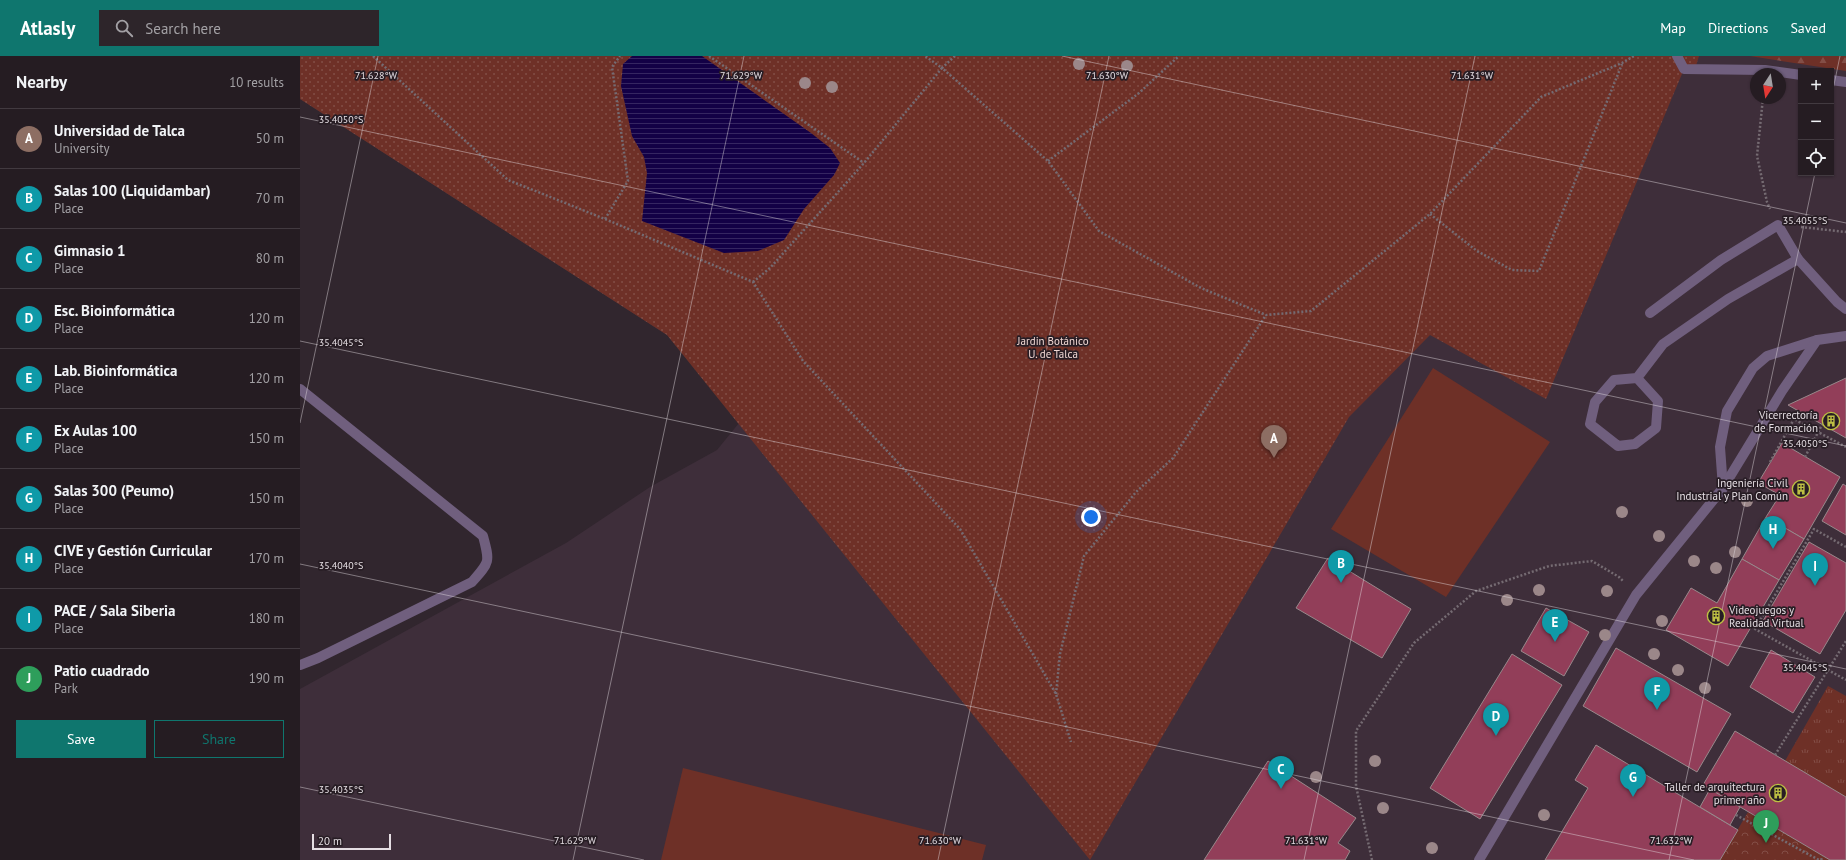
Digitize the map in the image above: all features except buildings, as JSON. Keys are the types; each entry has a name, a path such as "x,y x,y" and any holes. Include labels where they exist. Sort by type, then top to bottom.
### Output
{"street":[{"path":"1678,56 1684,69 1765,70 1798,75"},
{"path":"1834,80 1846,82"},
{"path":"1650,313 1721,260 1778,225 1798,259 1837,302 1846,309"},
{"path":"1638,378 1658,401 1656,428 1635,444 1618,446 1590,424 1595,402 1614,380 1638,378 1663,344 1728,299 1798,259"},
{"path":"1723,488 1720,447 1727,411 1753,368 1767,356 1817,340 1846,336"},
{"path":"1479,860 1636,595 1723,488 1772,408 1817,340"},
{"path":"300,389 483,536 488,552 487,565 472,582 318,658 300,665"}],"path":[{"path":"373,56 508,180 605,219 753,282 803,361 960,529 1056,694 1071,742"},
{"path":"605,219 628,181 612,67 620,56"},
{"path":"709,56 864,163"},
{"path":"925,56 942,68 1048,161 1099,231 1201,288 1266,315 1311,311 1430,214 1541,97 1622,64 1634,56"},
{"path":"753,282 770,268 864,163 942,68 955,56"},
{"path":"1048,161 1139,92 1179,56"},
{"path":"1430,214 1477,251 1512,270 1538,271 1622,64"},
{"path":"1761,104 1757,156 1767,202 1778,225 1846,232"},
{"path":"1056,694 1060,654 1084,556 1136,492 1174,458 1266,315"},
{"path":"1772,408 1846,447"},
{"path":"1770,462 1799,410"},
{"path":"1805,457 1823,423"},
{"path":"1846,547 1814,529 1755,629 1846,680"},
{"path":"1372,860 1356,786 1356,731 1414,643 1476,591 1549,566 1592,561 1619,577 1636,595"},
{"path":"1775,755 1846,641"},
{"path":"1736,814 1820,860 1823,856"}],"shaded area":[{"path":"300,56 1846,56 1846,860 300,860 300,689 566,543 650,487 717,450 739,423 667,335 300,99"},
{"path":"632,56 702,56 830,148 840,163 834,175 804,209 784,240 758,251 724,253 642,221 647,173 644,157 632,136 621,86 623,64"}],"green space":[{"name":"Jardin Botánico U. de Talca","path":"300,56 1699,56 1695,69 1684,69 1546,399 1430,335 1349,417 1090,860 667,335 300,99"},
{"path":"1750,56 1846,56 1846,71"},
{"path":"1433,368 1550,442 1446,597 1331,529"},
{"path":"1828,686 1846,696 1846,798 1785,761"},
{"path":"683,768 986,845 982,860 661,860"},
{"path":"1748,812 1830,860 1720,860"}],"place":[{"name":"Vicerrectoría de Formación","path":"1831,421"},
{"name":"Universidad de Talca","path":"1274,458"},
{"name":"Ingeniería Civil Industrial y Plan Común","path":"1801,489"},
{"name":"CIVE y Gestión Curricular","path":"1773,549"},
{"name":"Salas 100 (Liquidambar)","path":"1341,583"},
{"name":"PACE / Sala Siberia","path":"1815,586"},
{"name":"Videojuegos y Realidad Virtual","path":"1716,616"},
{"name":"Lab. Bioinformática","path":"1555,642"},
{"name":"Ex Aulas 100","path":"1657,710"},
{"name":"Esc. Bioinformática","path":"1496,736"},
{"name":"Gimnasio 1","path":"1281,789"},
{"name":"Taller de arquitectura primer año","path":"1778,793"},
{"name":"Salas 300 (Peumo)","path":"1633,797"},
{"name":"Patio cuadrado","path":"1766,843"}]}
